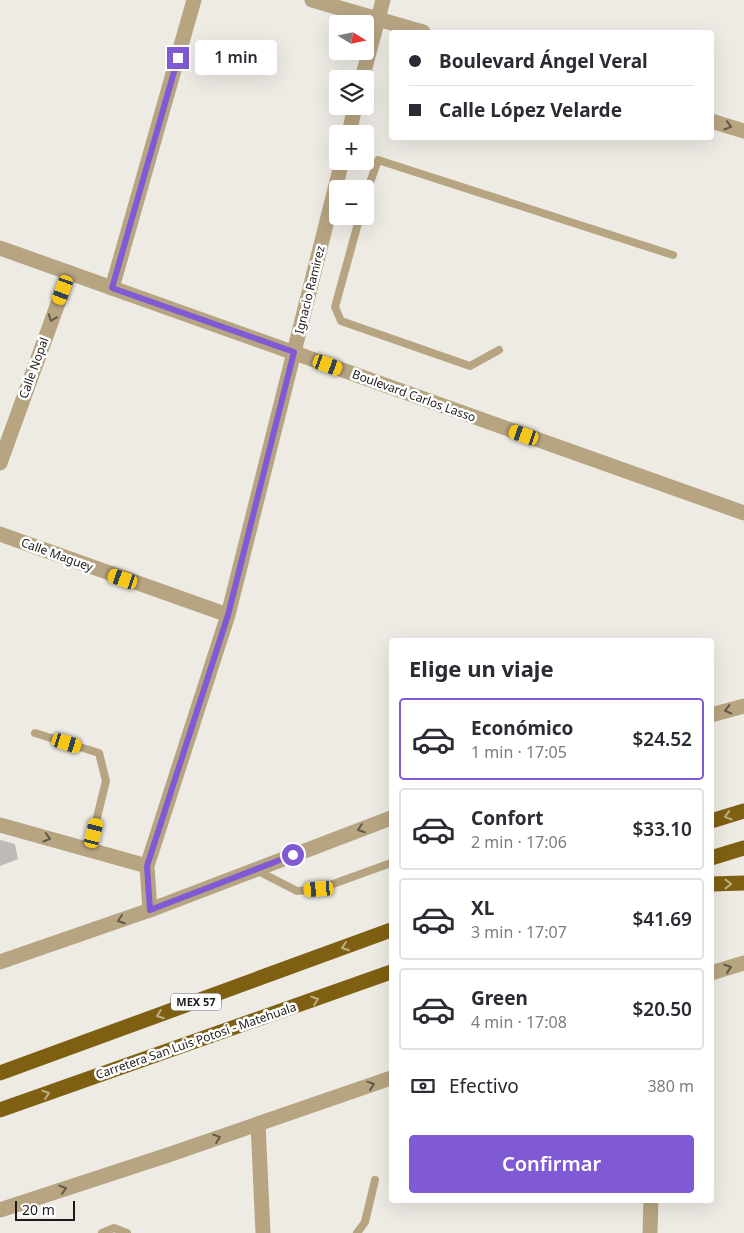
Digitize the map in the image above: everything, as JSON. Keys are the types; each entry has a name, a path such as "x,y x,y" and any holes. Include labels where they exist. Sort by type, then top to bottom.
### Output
{"highway":[{"path":"714,820 744,811"},
{"path":"714,857 744,848"},
{"path":"714,884 744,884"},
{"name":"MEX 57","path":"0,1073 389,931"},
{"name":"Carretera San Luis Potosi - Matehuala","path":"0,1110 389,973"}],"street":[{"path":"112,288 194,0"},
{"path":"312,0 416,30"},
{"path":"364,70 377,18 384,0"},
{"path":"714,122 744,131"},
{"name":"Ignacio Ramirez","path":"150,910 147,866 228,615 329,219"},
{"name":"Boulevard Carlos Lasso","path":"0,248 744,513"},
{"name":"Calle Nopal","path":"0,463 69,273"},
{"name":"Calle Maguey","path":"0,534 228,615"},
{"path":"714,714 744,706"},
{"path":"0,962 150,910 389,819"},
{"path":"0,825 147,866"},
{"path":"714,972 744,963"},
{"path":"0,1210 389,1079"},
{"path":"258,1124 262,1233"},
{"path":"650,1233 651,1203"}],"lane":[{"path":"371,180 378,160 673,255"},
{"path":"358,225 335,307 341,322 470,366 500,350"},
{"path":"35,733 100,753 106,781 89,850"},
{"path":"256,870 297,890 319,889 389,864"},
{"path":"357,1233 365,1222 375,1180"},
{"path":"102,1233 114,1228 127,1233"}],"building":[{"path":"0,840 15,844 18,859 0,866"}],"route":[{"path":"178,58 112,288 294,352 228,615 147,866 150,910 293,855"}]}
